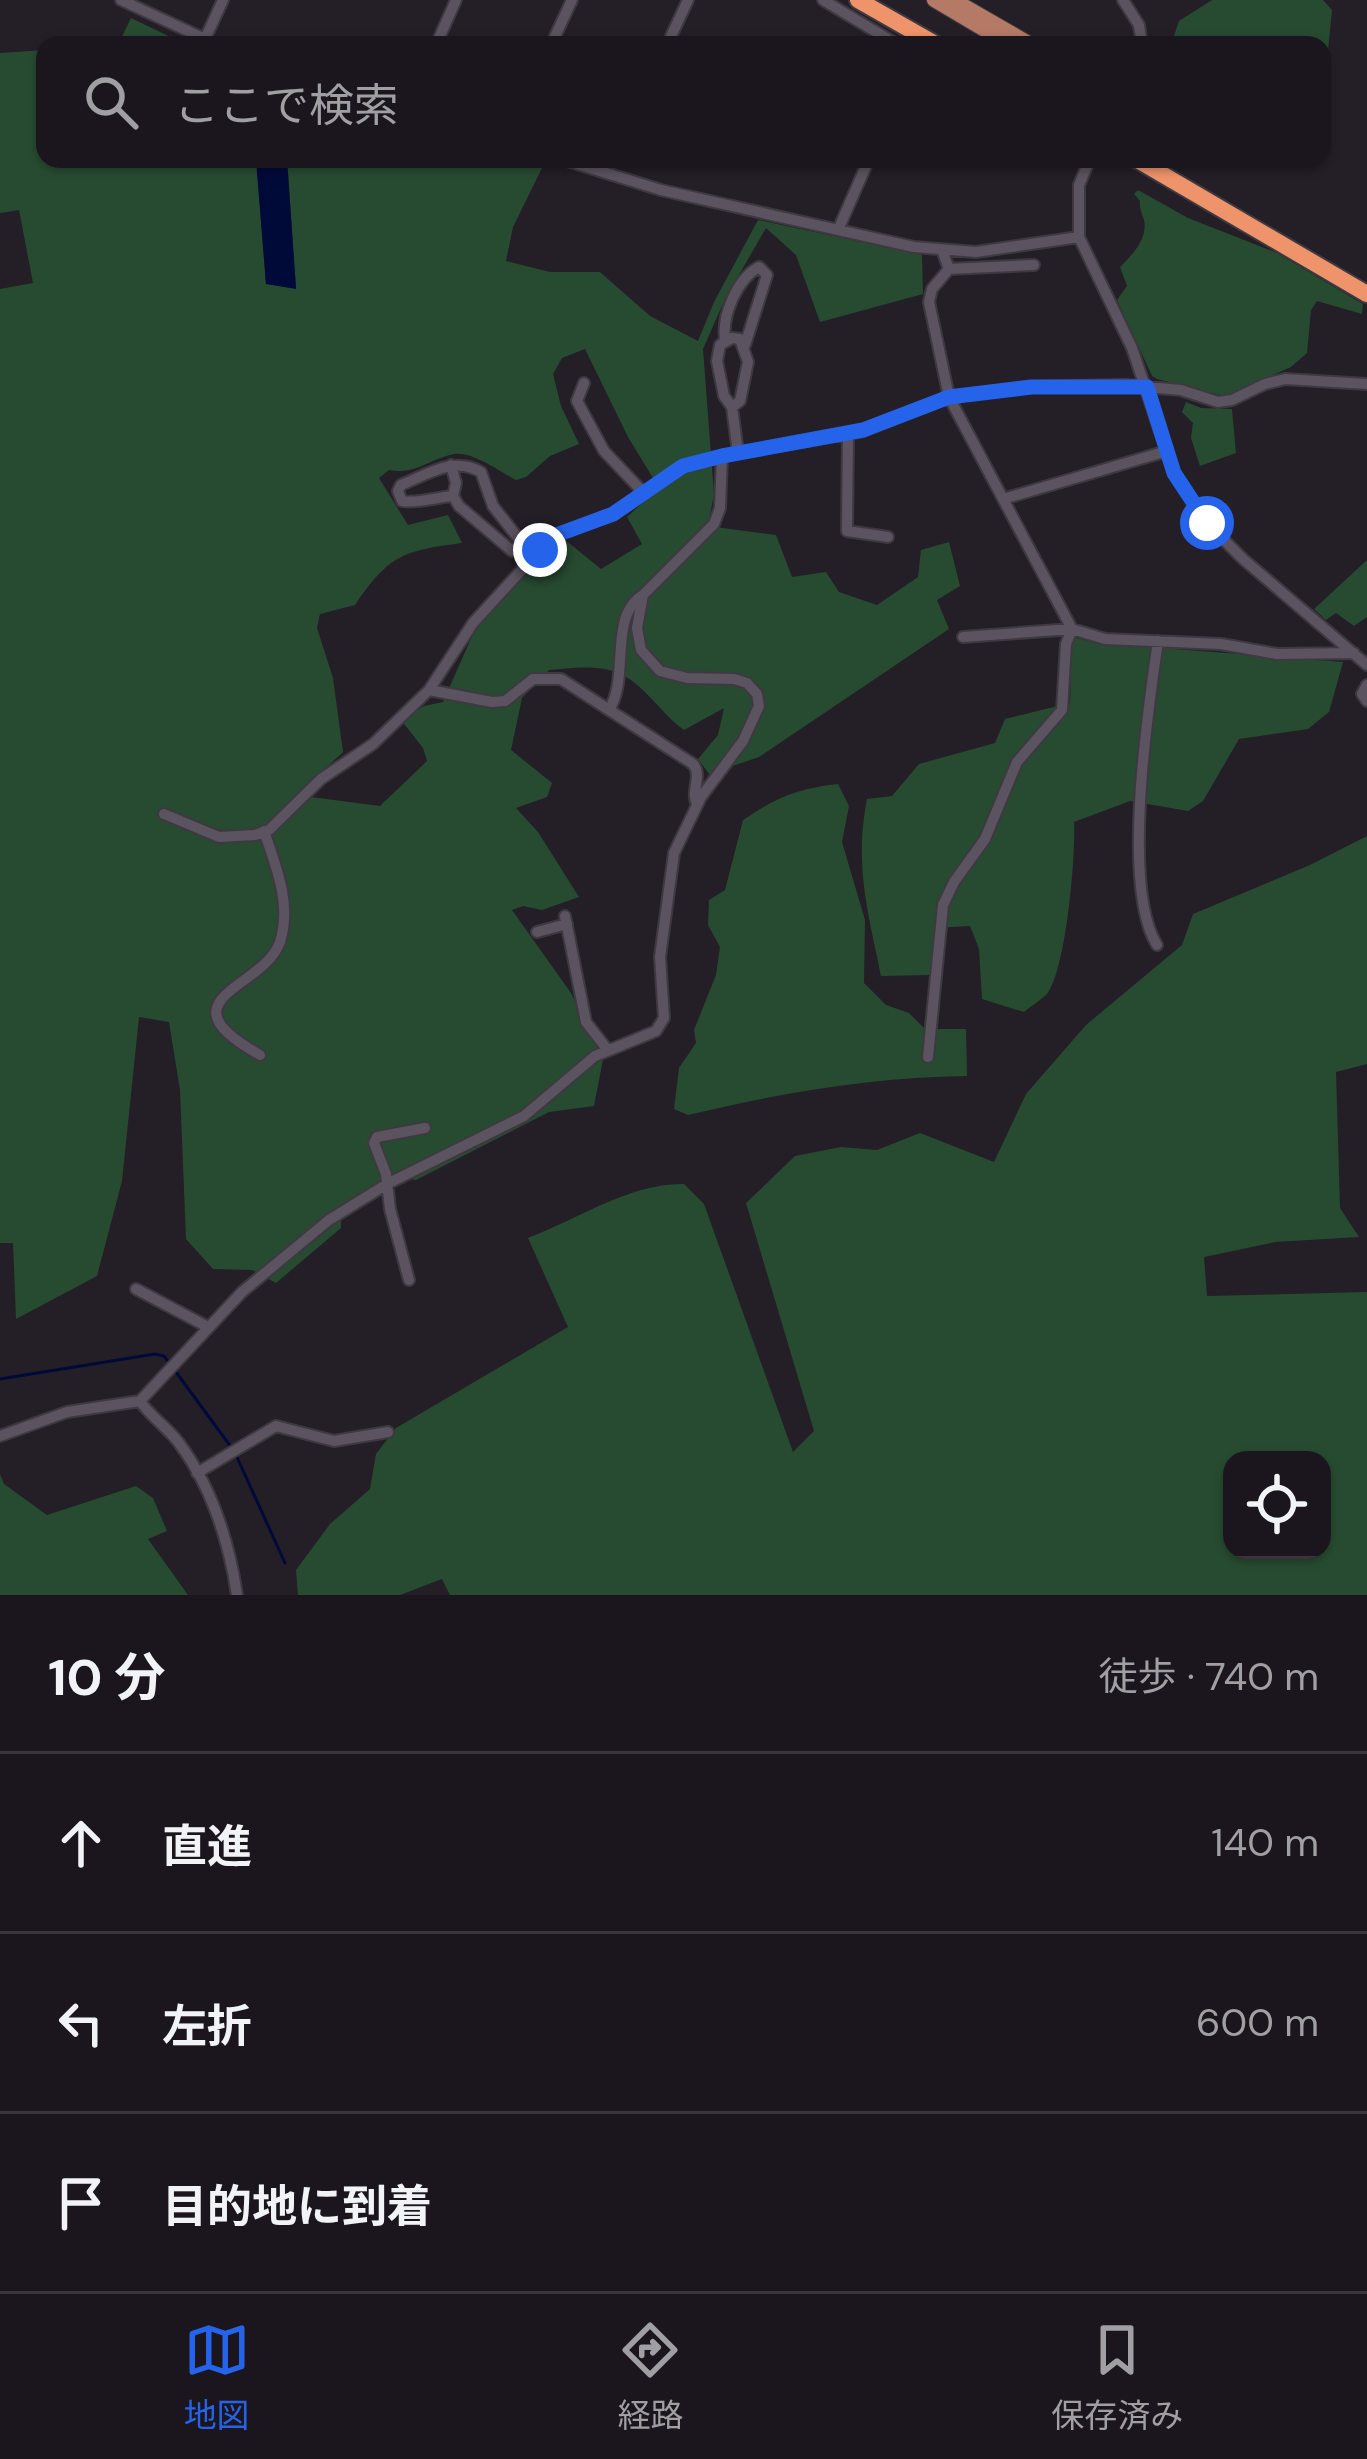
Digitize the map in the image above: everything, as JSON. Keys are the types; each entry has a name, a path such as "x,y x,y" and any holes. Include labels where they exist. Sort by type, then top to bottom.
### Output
{"highway":[{"path":"858,0 921,36"},
{"path":"1151,168 1367,294"}],"main road":[{"path":"934,0 995,36"},
{"path":"954,0 1016,36"}],"street":[{"path":"121,0 199,36"},
{"path":"206,36 223,0"},
{"path":"440,36 456,0"},
{"path":"555,36 572,0"},
{"path":"672,36 688,0"},
{"path":"823,0 883,36"},
{"path":"1124,0 1141,36"},
{"path":"587,168 838,230 941,250 1016,249 1079,237"},
{"path":"608,175 612,168"},
{"path":"838,230 865,168"},
{"path":"1086,168 1079,185 1079,237 1147,387 1174,473 1207,523 1243,559 1367,665"},
{"path":"941,250 949,269"},
{"path":"928,1057 943,905 953,882 986,839 1017,762 1062,710 1066,644 1072,629 949,397 929,302 932,289 949,269 1034,265"},
{"path":"732,407 740,401 747,380 745,347 767,275 759,267 752,270 724,320 725,339 717,361 724,396 732,407 738,453"},
{"path":"725,339 740,339 745,347"},
{"path":"164,814 219,837 265,831 321,779 373,744 429,690 473,623 533,556 559,534 613,514 683,466 848,434 949,397 1031,387 1147,387 1181,390 1218,402 1285,379 1367,384"},
{"path":"584,383 578,401 592,433 643,492"},
{"path":"848,434 848,531 888,537"},
{"path":"1003,499 1167,451"},
{"path":"609,710 620,686 625,620 634,600 714,524 721,508 722,456"},
{"path":"524,544 512,551 453,496 410,503 398,491 401,485 451,465 470,465 481,472 493,506 524,544 533,556"},
{"path":"451,465 456,483 453,496"},
{"path":"0,1436 67,1412 140,1401 242,1292 329,1220 387,1184 524,1116 607,1049 656,1031 664,1018 660,957 674,853 697,804 757,718 757,694 747,683 686,678 660,670 647,660 637,628 644,595"},
{"path":"963,637 1072,629 1105,638 1221,644 1277,654 1354,653"},
{"path":"1157,945 1144,921 1138,808 1158,641"},
{"path":"429,690 505,701 533,679 561,679 693,764 698,774 697,804"},
{"path":"1367,685 1362,694 1367,700"},
{"path":"260,1055 228,1031 218,1016 217,1004 220,996 264,967 280,940 284,898 265,831"},
{"path":"537,932 566,920 586,1022 607,1049"},
{"path":"409,1280 375,1149 377,1137 425,1128"},
{"path":"136,1289 208,1327"},
{"path":"140,1401 174,1436 197,1473 229,1553 237,1595"},
{"path":"197,1473 276,1426 334,1441 388,1432"}],"green space":[{"path":"1212,0 1323,0 1332,10 1329,36 1174,36 1179,21"},
{"path":"131,18 168,36 122,36"},
{"path":"36,51 36,168 257,168 266,284 296,288 288,168 542,168 513,227 506,261 550,272 600,272 650,316 698,341 758,220 922,255 923,294 820,322 796,255 766,228 703,349 714,494 708,526 776,535 792,577 826,572 839,592 877,605 918,577 921,550 949,542 960,586 937,600 949,629 759,757 709,774 698,759 718,735 724,708 684,730 626,677 588,667 549,670 522,698 511,750 552,783 547,797 516,808 538,832 579,897 542,910 523,906 512,910 571,993 603,1059 594,1106 549,1112 416,1180 392,1176 341,1205 341,1228 276,1283 252,1270 213,1269 186,1239 180,1090 169,1022 139,1017 122,1181 97,1276 16,1319 13,1243 0,1243 0,289 33,283 19,210 0,213 0,53","holes":["585,349 659,488 627,517 642,544 601,569 564,539 549,548 476,627 443,702 424,706 401,720 427,761 380,806 311,797 309,784 343,752 333,678 317,628 320,614 355,605 378,575 400,558 462,543 448,515 408,525 379,478 389,470 407,470 461,454 516,480 550,456 579,444 561,406 553,374 562,358"]},
{"path":"1138,190 1188,218 1277,253 1363,304 1362,314 1317,301 1311,310 1307,353 1291,367 1225,396 1157,379 1117,300 1127,286 1120,267 1144,234 1140,201 1134,194"},
{"path":"1186,402 1201,408 1232,409 1236,453 1200,466 1191,438 1193,423 1182,412"},
{"path":"1367,560 1367,617 1354,626 1336,613 1326,620 1314,609"},
{"path":"1072,637 1096,643 1343,662 1329,712 1308,729 1239,739 1203,801 1188,811 1130,801 1074,822 1060,962 1047,994 1024,1012 982,999 979,949 970,926 935,928 931,975 881,976 862,867 867,799 892,796 919,764 995,743 1005,719 1070,703"},
{"path":"838,784 849,806 842,842 865,920 864,983 886,1005 909,1013 925,1029 966,1029 967,1076 827,1088 688,1115 674,1109 679,1068 696,1043 694,1030 716,975 720,947 708,925 709,900 725,890 743,820 788,795"},
{"path":"1367,836 1367,1064 1336,1072 1340,1208 1359,1237 1275,1242 1204,1257 1207,1296 1367,1292 1367,1595 450,1595 442,1579 400,1595 298,1595 296,1570 330,1524 370,1489 376,1454 396,1428 568,1327 528,1238 644,1189 684,1184 704,1204 793,1452 814,1431 746,1203 795,1156 841,1147 877,1150 920,1133 994,1162 1026,1094 1086,1025 1182,945 1193,914"},
{"path":"0,1474 4,1484 47,1515 136,1486 153,1498 167,1531 148,1539 188,1595 0,1595"}],"shaded area":[{"path":"257,168 288,168 296,289 266,284"}],"waterway":[{"path":"0,1379 155,1354 171,1365"},
{"path":"176,1372 231,1447"},
{"path":"236,1455 285,1563"}],"route":[{"path":"540,550 559,534 613,514 683,466 863,430 949,397 1031,387 1147,387 1174,473 1207,523"}]}
